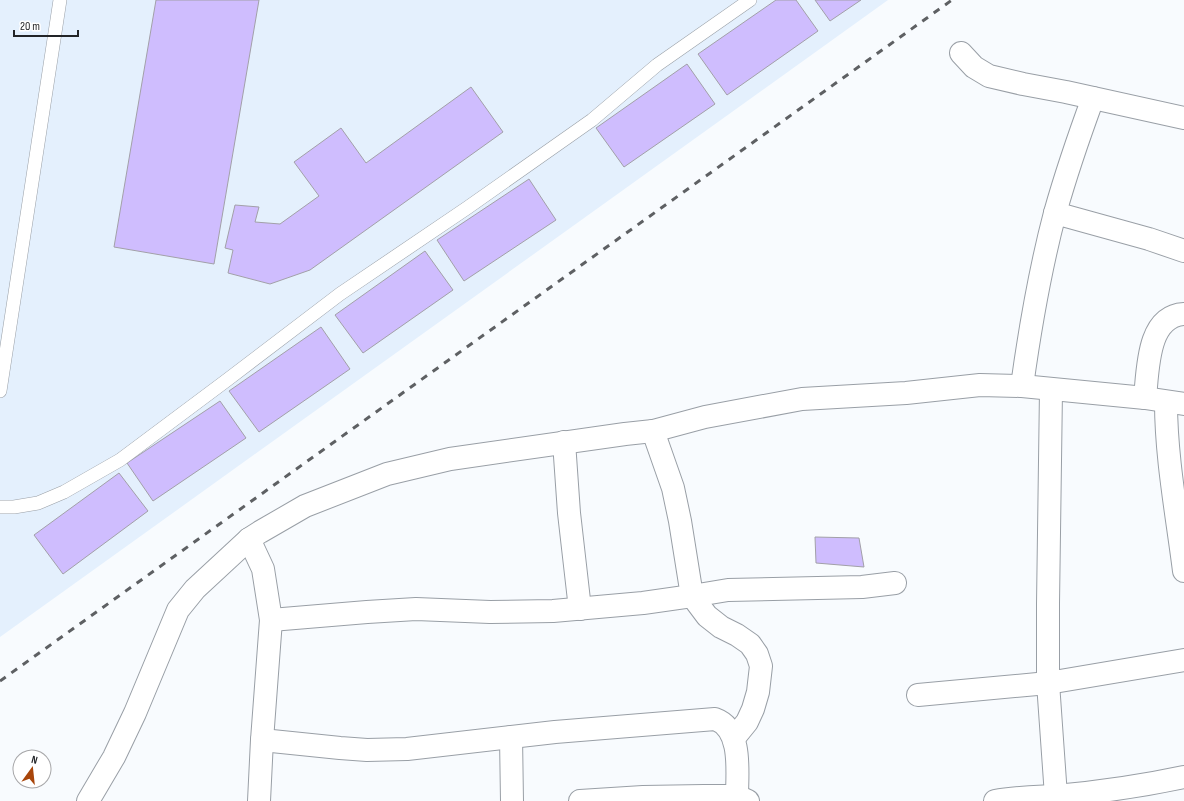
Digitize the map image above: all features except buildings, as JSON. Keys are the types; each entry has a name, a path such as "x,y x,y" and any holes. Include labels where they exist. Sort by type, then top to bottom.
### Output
{"street":[{"path":"962,53 974,66 989,76 1184,118"},
{"path":"1022,386 1029,338 1043,264 1055,213 1076,142 1093,98"},
{"path":"1055,213 1149,239 1184,251"},
{"path":"1145,398 1152,344 1156,335 1168,318 1176,314 1184,314"},
{"path":"88,801 114,757 135,713 178,610 196,589 249,539 305,506 387,474 450,459 564,442 653,431 705,418 808,398 906,393 980,386 1022,386 1145,398 1175,403 1166,426 1184,571"},
{"path":"1051,390 1048,683 1056,796"},
{"path":"653,431 672,488 680,521 685,560 692,596 707,616 721,627 750,644 757,654 761,666 758,692 753,709 747,722 734,738"},
{"path":"564,442 569,513 580,609"},
{"path":"249,539 263,569 271,620 259,801"},
{"path":"271,620 416,609 490,612 553,611 643,603 728,590 862,587 895,583"},
{"path":"918,695 1048,683 1184,660"},
{"path":"262,740 367,750 407,748 556,732 715,719 721,722 734,738 743,799 643,797 580,801"},
{"path":"511,737 512,801"},
{"path":"995,801 1116,790 1184,776"}],"lane":[{"path":"0,391 60,0"},
{"path":"0,507 14,507 38,503 64,492 120,460 340,294 467,208 592,120 657,65 750,0"}],"shaded area":[{"path":"0,0 888,0 0,637"}],"railway":[{"path":"0,681 952,0"}]}
